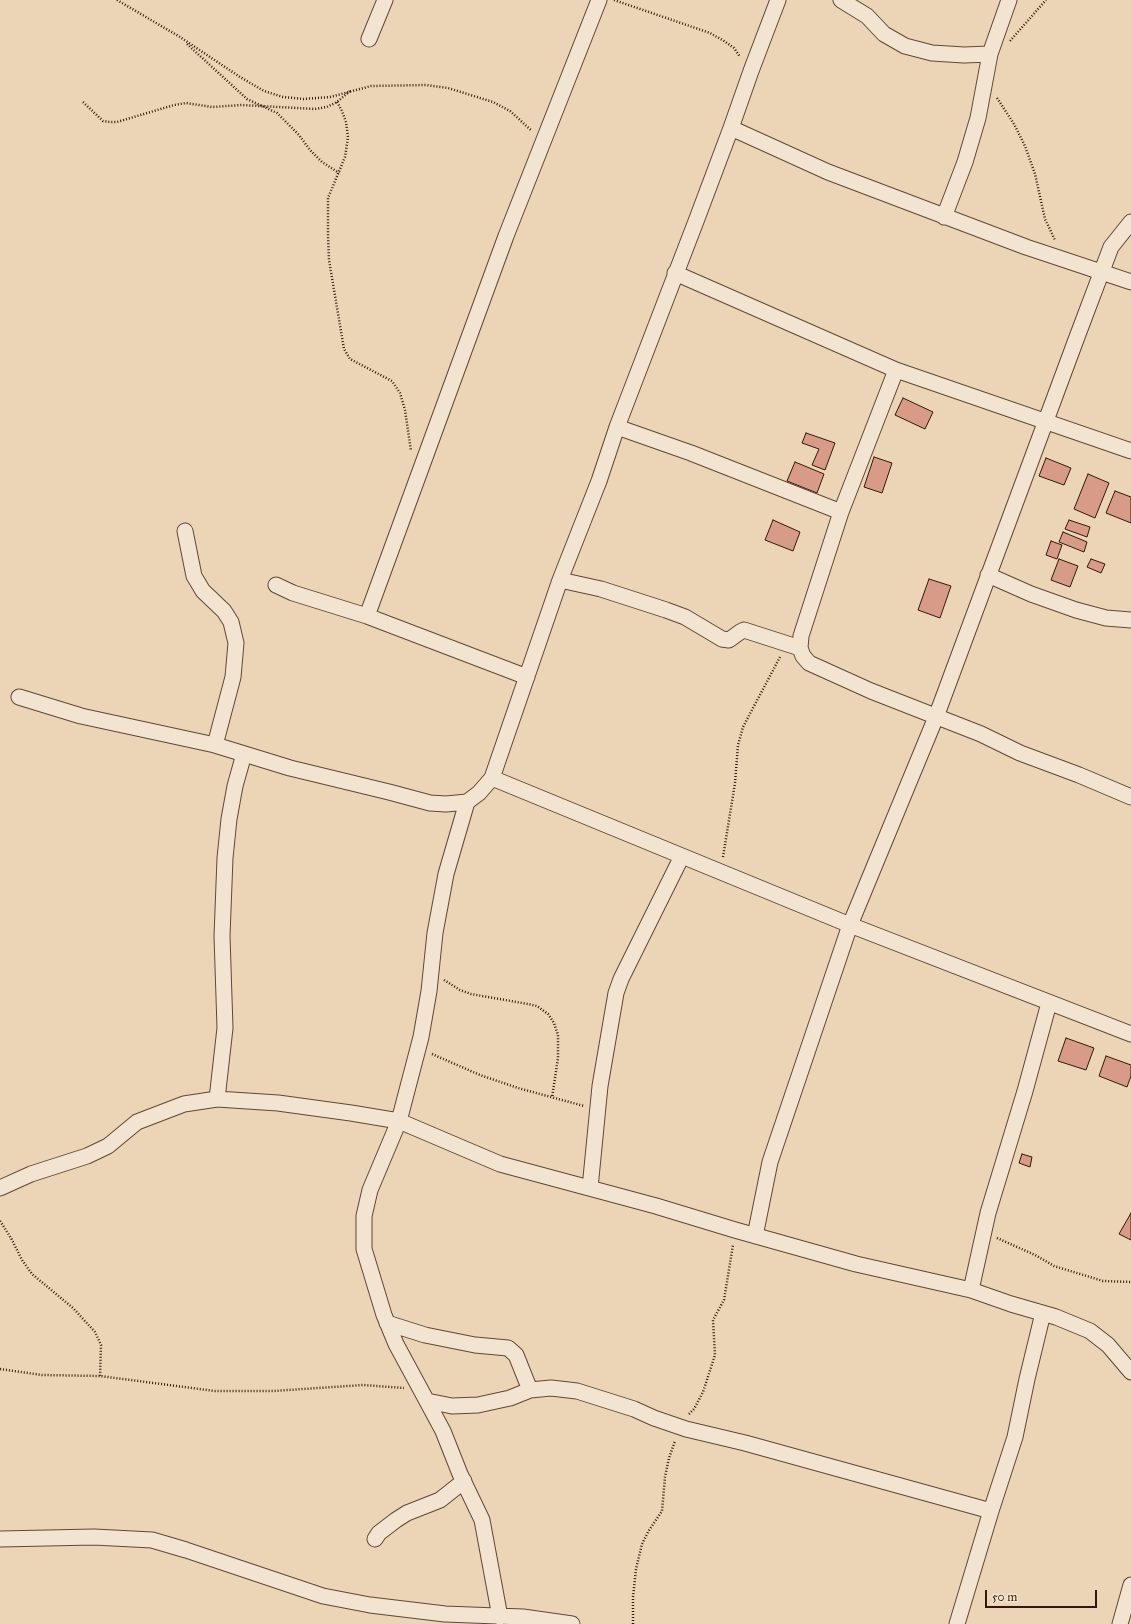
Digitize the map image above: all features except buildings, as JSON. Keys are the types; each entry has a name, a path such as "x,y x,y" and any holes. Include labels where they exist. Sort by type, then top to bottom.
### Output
{"street":[{"path":"369,39 385,0"},
{"path":"367,616 506,236 599,0"},
{"path":"19,697 81,716 215,745 290,768 430,803 446,804 467,802 480,793 492,778 560,580 599,481 617,427 778,0"},
{"path":"841,0 867,16 884,34 905,46 932,53 964,56 990,54"},
{"path":"944,217 965,162 978,118 990,54 1009,0"},
{"path":"731,128 828,172 944,217 1026,248 1131,282"},
{"path":"754,1236 770,1162 850,924 936,717 1045,420 1111,247 1131,222"},
{"path":"675,273 896,370 1045,420 1131,451"},
{"path":"794,646 801,636 841,512 896,370"},
{"path":"617,427 690,453 841,512"},
{"path":"185,531 194,576 203,591 224,611 231,622 236,642 233,678 215,745"},
{"path":"988,576 1031,594 1076,610 1106,618 1131,620"},
{"path":"560,580 601,590 666,610 685,617 722,639 729,640 744,630 794,646 809,663 936,717 981,734 1020,753 1079,775 1131,797"},
{"path":"276,585 293,593 367,616 527,677"},
{"path":"217,1099 225,1028 222,936 225,858 229,819 235,786 244,754"},
{"path":"492,778 850,924 1131,1034"},
{"path":"467,802 446,874 435,933 429,991 419,1048 399,1121 370,1190 364,1216 364,1249 387,1323 396,1344 443,1431 482,1520 500,1616"},
{"path":"590,1188 597,1110 614,1005 621,979 682,856"},
{"path":"971,1290 988,1213 1025,1091 1049,1003"},
{"path":"0,1188 30,1174 87,1156 108,1146 137,1122 184,1104 217,1099 278,1103 399,1121 500,1164 590,1188 856,1264 971,1290 1044,1313 1090,1331 1108,1345 1131,1372"},
{"path":"957,1624 1015,1437 1027,1379 1044,1313"},
{"path":"387,1323 438,1337 475,1345 508,1348 516,1355 530,1390"},
{"path":"425,1396 452,1406 478,1405 510,1398 530,1390 551,1388 577,1391 634,1409 654,1418 681,1427 991,1511"},
{"path":"375,1539 379,1533 396,1520 407,1513 440,1500 464,1481"},
{"path":"0,1539 94,1537 152,1540 323,1596 370,1605 408,1610 445,1614 523,1617 572,1624"},
{"path":"1120,1624 1131,1585"}],"path":[{"path":"117,0 180,37 240,77 264,90 283,97 304,99 330,97 351,90 371,86 426,85 454,90 493,102 510,111 544,142"},
{"path":"614,0 685,24 715,36 734,48 750,71"},
{"path":"990,54 1002,48 1013,39 1046,0"},
{"path":"180,37 248,99 277,113 288,123 322,162 339,173"},
{"path":"985,82 1002,104 1025,146 1035,174 1045,219 1056,242"},
{"path":"83,102 103,121 110,122 129,119 180,104 194,103 212,107 263,106 315,109 327,107 337,102 351,90"},
{"path":"337,102 342,110 346,122 348,138 345,157 328,198 328,235 329,260 344,349 350,359 392,381 400,393 418,478"},
{"path":"721,872 735,783 736,756 743,727 794,646"},
{"path":"431,972 460,990 471,994 536,1006 548,1014 554,1023 558,1035 558,1058 552,1098"},
{"path":"419,1048 480,1075 518,1088 597,1110"},
{"path":"0,1221 11,1238 22,1260 32,1274 73,1308 96,1332 101,1345 100,1376"},
{"path":"633,1624 633,1597 642,1544 662,1511 665,1477 676,1437 686,1416 694,1409 710,1374 715,1355 714,1320 724,1300 735,1230"},
{"path":"984,1231 1008,1244 1035,1255 1054,1266 1103,1281 1131,1282"},
{"path":"0,1369 42,1374 100,1376 215,1391 273,1392 363,1385 425,1396"}]}
